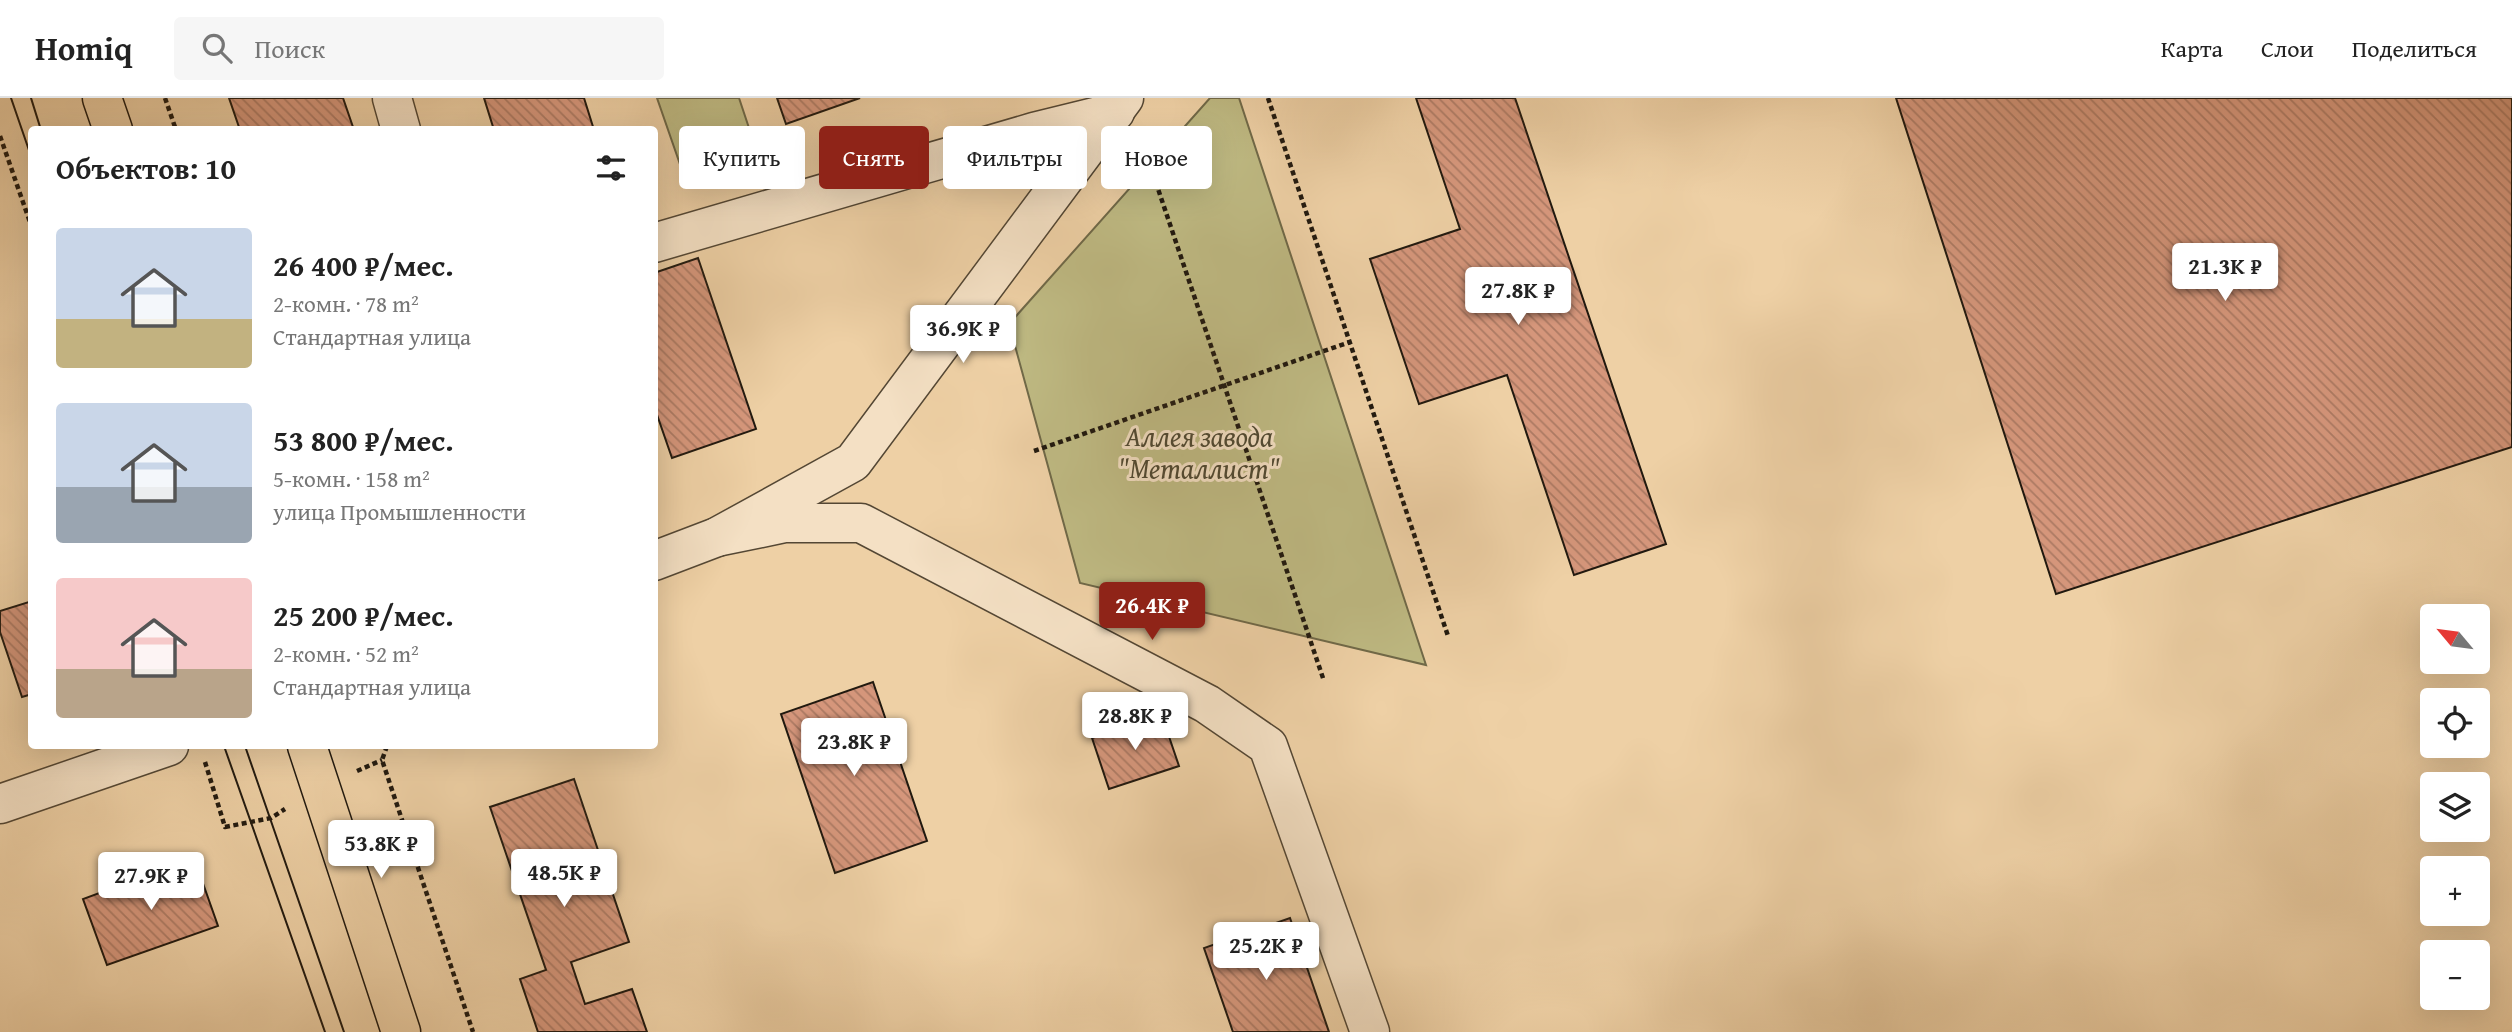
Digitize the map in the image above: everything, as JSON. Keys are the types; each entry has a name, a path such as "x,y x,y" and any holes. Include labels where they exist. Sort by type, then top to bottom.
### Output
{"main road":[{"path":"102,98 112,126"},
{"path":"308,749 401,1032"}],"street":[{"path":"391,98 400,126"},
{"path":"658,242 1034,132 1117,103"},
{"path":"658,559 717,537 853,462 1117,103"},
{"path":"717,537 785,523 861,523 1207,704 1268,746 1370,1032"},
{"path":"0,804 186,751"}],"path":[{"path":"165,98 175,126"},
{"path":"1268,98 1448,636"},
{"path":"0,136 28,216"},
{"path":"1158,189 1324,681"},
{"path":"1034,451 1350,342"},
{"path":"386,749 382,760 473,1032"},
{"path":"186,751 225,827 271,818 321,787 382,760"}],"green space":[{"path":"657,98 739,98 748,126 679,126 679,161"},
{"name":"Аллея завода \"Металлист\"","path":"1210,98 1239,98 1426,665 1080,583 1009,324 1129,189 1212,189 1212,126 1185,126"}],"building":[{"path":"229,98 343,98 353,126 239,126"},
{"path":"484,98 584,98 593,126 493,126"},
{"path":"777,98 860,98 786,124"},
{"path":"1416,98 1515,98 1666,544 1574,575 1507,375 1419,404 1370,259 1460,229"},
{"path":"1896,98 2512,98 2512,447 2056,594"},
{"path":"698,258 756,429 672,458 658,418 658,272"},
{"path":"28,602 28,695 22,697 0,632 0,611"},
{"path":"873,682 927,841 835,873 781,714"},
{"path":"1162,716 1179,766 1109,789 1092,738"},
{"path":"574,779 629,942 571,962 585,1004 632,989 647,1032 538,1032 520,979 546,970 490,807"},
{"path":"194,858 218,926 107,965 83,899"},
{"path":"1290,918 1329,1032 1233,1032 1204,948"}],"tram line":[{"path":"11,98 28,147"},
{"path":"31,98 40,126"},
{"path":"225,749 325,1032"},
{"path":"246,749 344,1032"}]}
